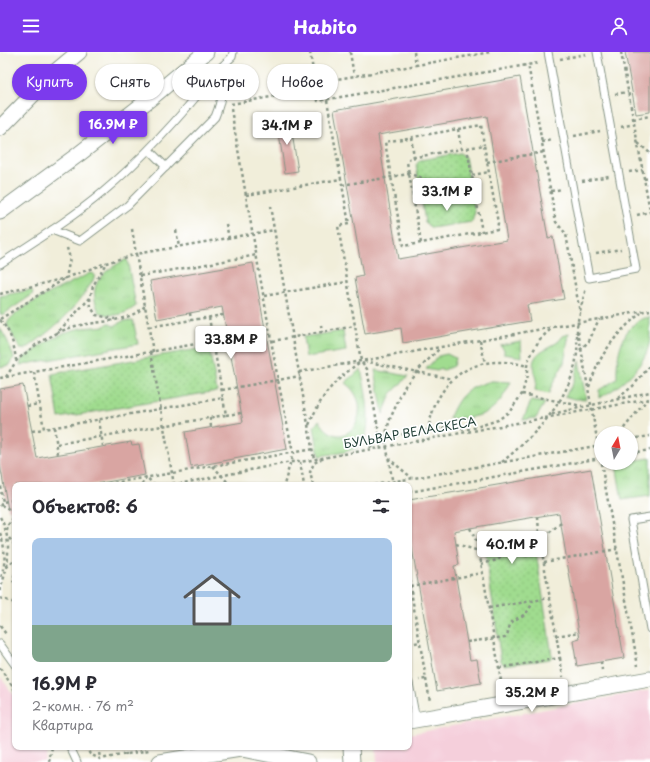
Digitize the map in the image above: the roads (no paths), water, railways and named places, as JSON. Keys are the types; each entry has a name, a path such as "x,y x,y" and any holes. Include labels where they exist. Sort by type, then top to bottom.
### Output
{"street":[{"path":"0,128 55,72 79,52"},
{"path":"0,212 79,154 151,98 206,52"},
{"path":"412,720 646,680"},
{"path":"157,756 225,750"},
{"path":"257,750 308,762"},
{"path":"351,750 352,762"}],"lane":[{"path":"224,64 232,57 233,52"},
{"path":"548,52 589,278 636,269 597,52"},
{"path":"0,264 52,230 102,193 149,150 194,100"},
{"path":"52,230 80,241 128,205 215,117 222,100"},
{"path":"149,150 166,167"},
{"path":"650,517 631,520 650,630"},
{"path":"0,644 12,661"},
{"path":"412,682 412,720"},
{"path":"71,750 77,762"}]}
